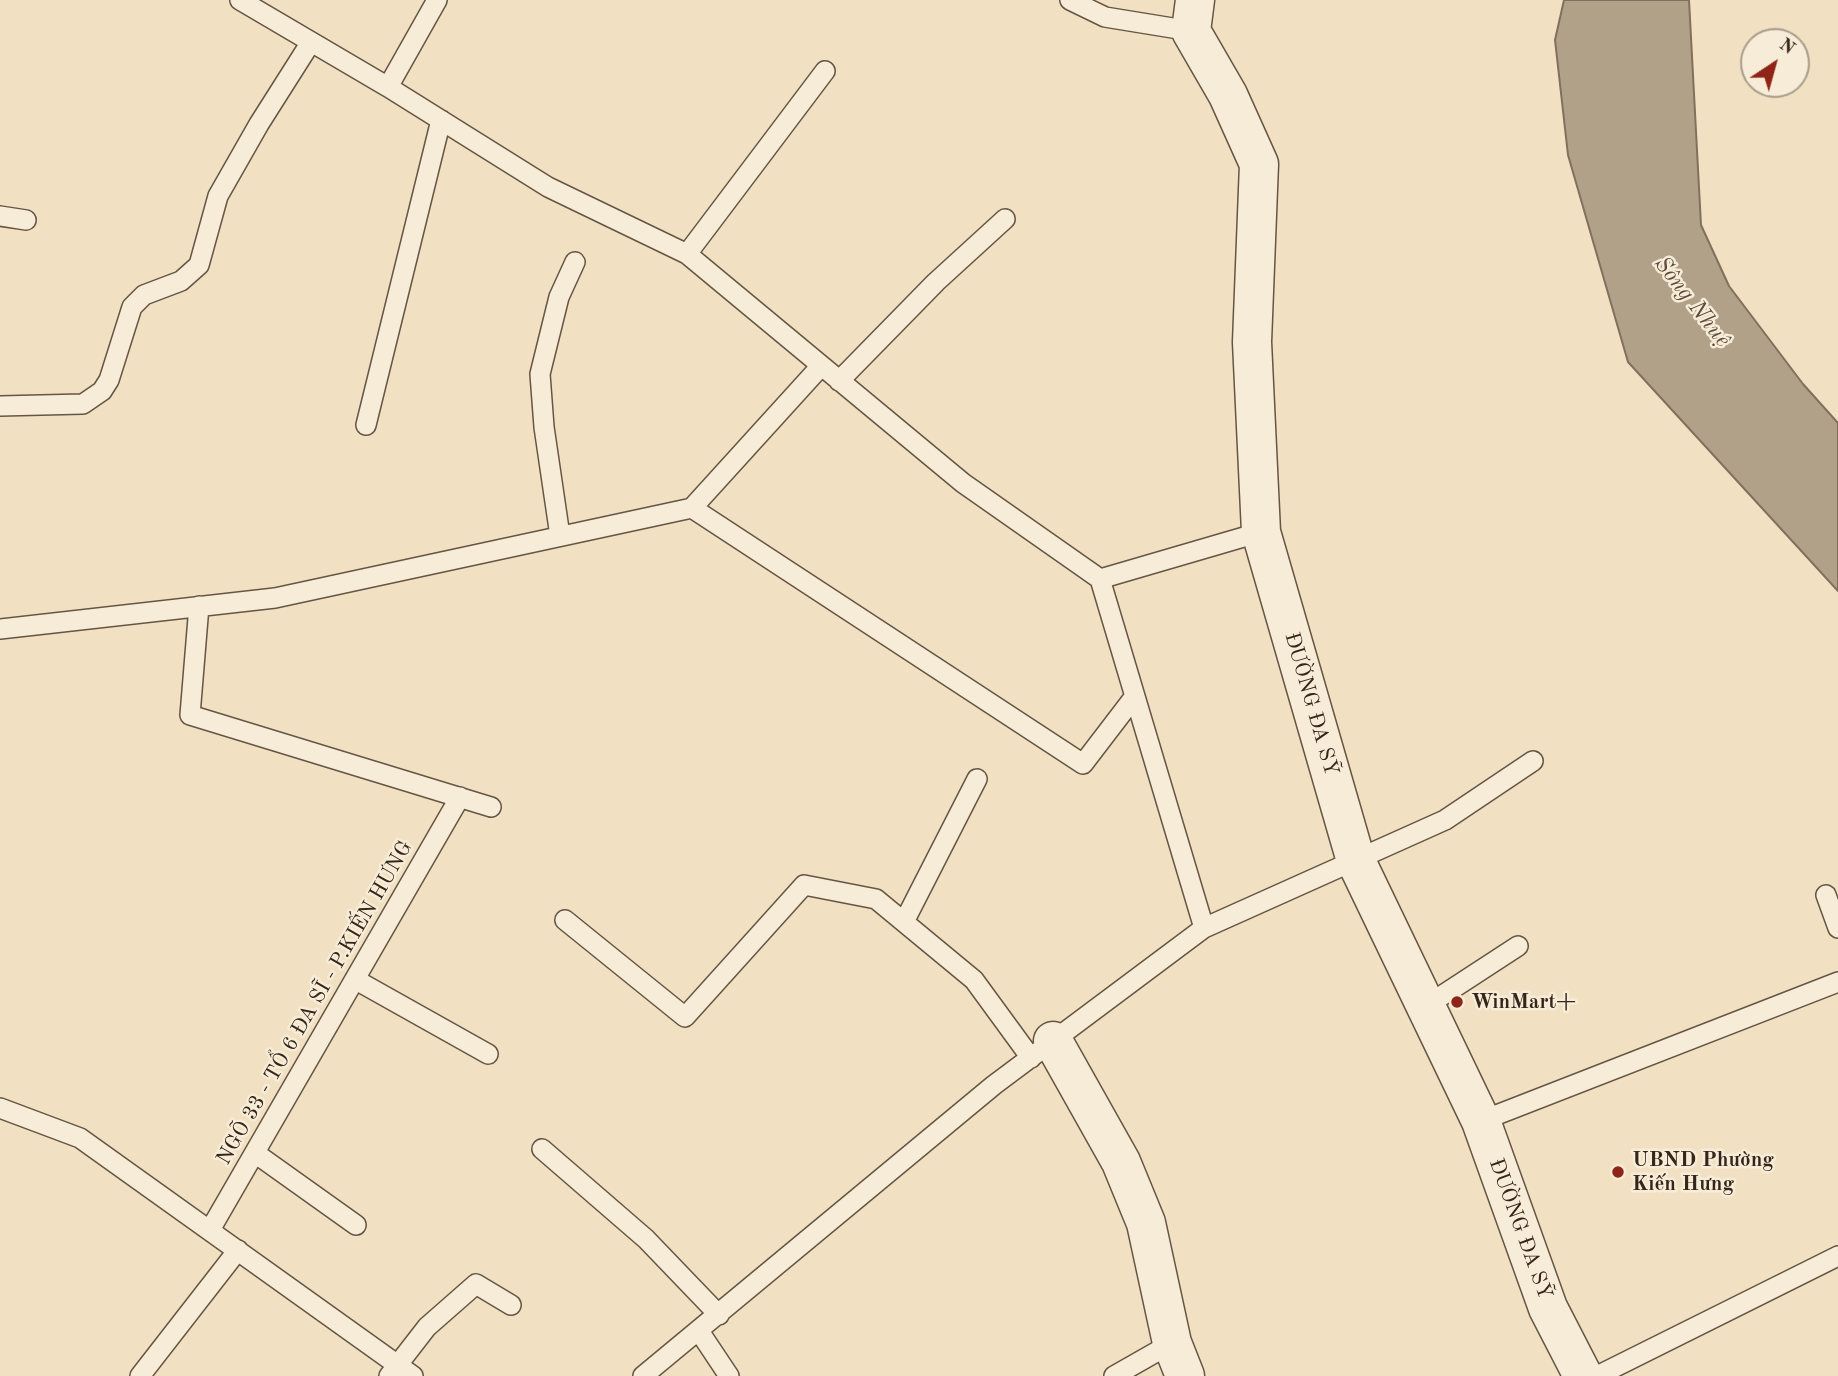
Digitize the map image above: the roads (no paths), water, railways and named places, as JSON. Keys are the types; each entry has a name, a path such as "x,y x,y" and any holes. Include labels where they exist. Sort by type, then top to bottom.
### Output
{"street":[{"name":"ĐƯỜNG ĐA SỸ","path":"1194,15 1259,164 1252,342 1261,532 1356,861 1481,1121 1548,1308 1583,1376"},
{"path":"1042,1049 1121,1161 1146,1223 1178,1360"}],"lane":[{"path":"240,0 388,87 548,187 687,254 963,483 1100,579 1204,928"},
{"path":"388,87 437,0"},
{"path":"1070,0 1105,17 1194,15"},
{"path":"0,406 83,404 102,391 109,380 132,307 144,295 181,281 199,265 218,197 259,124 312,42"},
{"path":"687,254 825,71"},
{"path":"366,425 441,120"},
{"path":"0,216 26,220"},
{"path":"839,380 936,282 1005,219"},
{"path":"560,536 544,427 540,374 559,298 575,262"},
{"path":"0,629 275,598 692,508 821,366"},
{"path":"692,508 1083,764 1135,696"},
{"path":"1100,579 1261,532"},
{"path":"199,606 190,715 491,807"},
{"path":"643,1376 1042,1049 1204,928 1445,820 1533,761"},
{"path":"904,922 977,779"},
{"name":"NGÕ 33 - TỔ 6 ĐA SĨ - P.KIẾN HƯNG","path":"210,1230 460,797"},
{"path":"565,920 685,1017 804,886 876,899 974,980 1042,1049"},
{"path":"1826,895 1838,928"},
{"path":"1426,1006 1518,946"},
{"path":"356,980 488,1054"},
{"path":"1481,1121 1838,982"},
{"path":"0,1108 80,1138 238,1250 400,1372 427,1327 476,1284 511,1305"},
{"path":"542,1149 646,1239 719,1315"},
{"path":"255,1153 356,1225"},
{"path":"140,1376 238,1250"},
{"path":"1597,1376 1838,1256"},
{"path":"699,1331 729,1376"},
{"path":"1114,1376 1178,1360"}],"water":[{"name":"Sông Nhuệ","path":"1564,0 1689,0 1701,225 1729,286 1803,384 1838,423 1838,591 1628,362 1568,155 1555,40"}],"place":[{"name":"WinMart+","path":"1457,1002"},
{"name":"UBND Phường Kiến Hưng","path":"1618,1172"}]}
